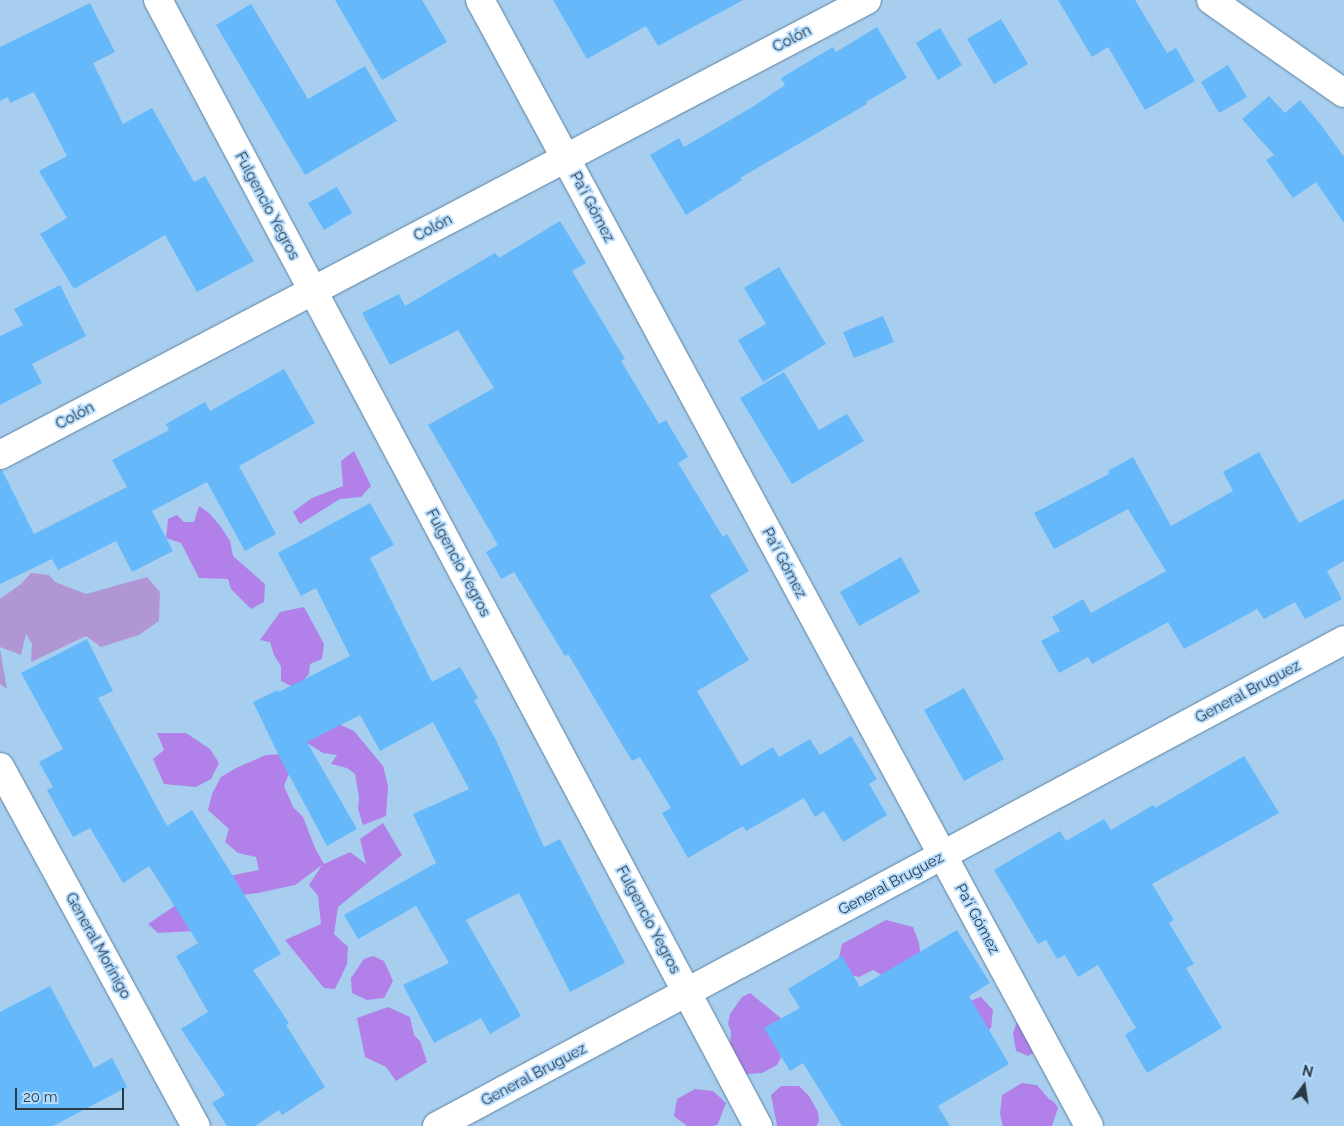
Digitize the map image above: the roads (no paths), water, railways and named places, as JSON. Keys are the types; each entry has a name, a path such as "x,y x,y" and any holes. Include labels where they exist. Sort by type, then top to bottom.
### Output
{"street":[{"name":"Fulgencio Yegros","path":"158,0 758,1126"},
{"name":"Pa'í Gómez","path":"480,0 1089,1126"},
{"name":"Colón","path":"0,455 866,0"},
{"path":"1211,0 1344,93"},
{"name":"General Bruguez","path":"438,1126 1344,640"},
{"name":"General Morinigo","path":"0,766 196,1126"}]}
